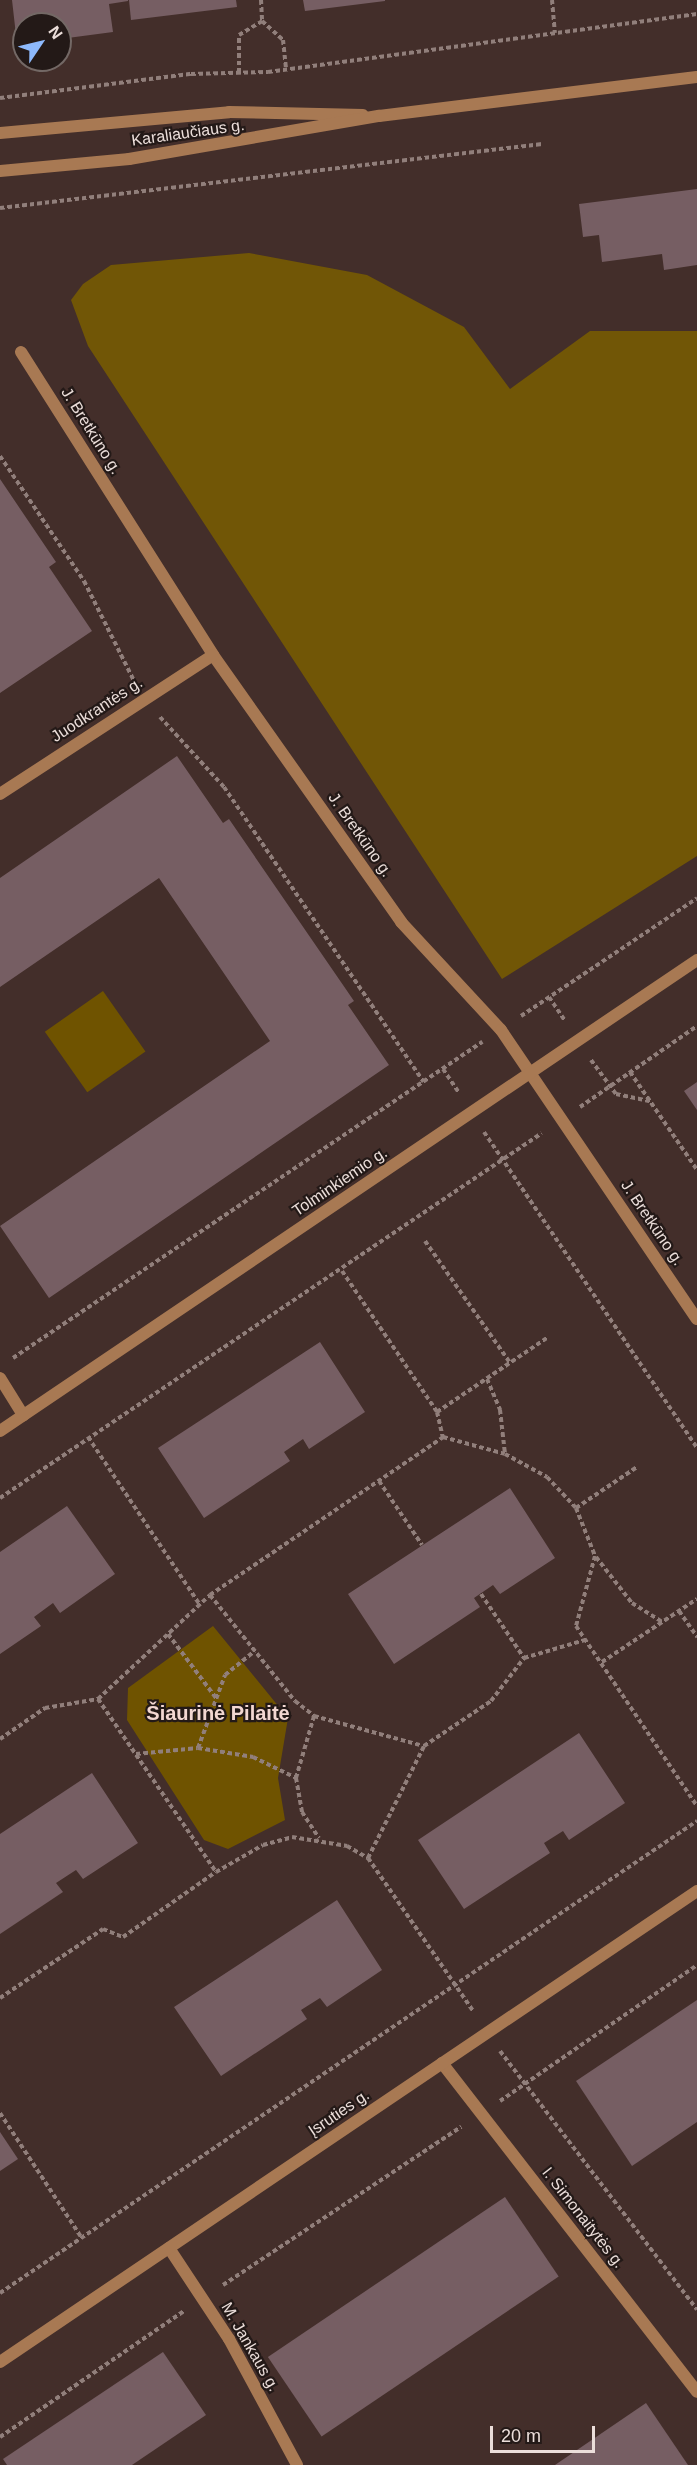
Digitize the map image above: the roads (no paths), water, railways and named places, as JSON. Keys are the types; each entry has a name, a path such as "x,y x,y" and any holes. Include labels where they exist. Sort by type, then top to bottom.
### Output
{"street":[{"name":"Karaliaučiaus g.","path":"0,171 197,149 379,116 697,76"},
{"name":"Karaliaučiaus g.","path":"0,133 229,111 379,116"},
{"name":"J. Bretkūno g.","path":"21,352 213,655 401,922 501,1030 697,1319"},
{"name":"Juodkrantės g.","path":"0,794 213,655"},
{"name":"Tolminkiemio g.","path":"0,1431 697,960"},
{"path":"0,1378 23,1415"},
{"name":"Įsruties g.","path":"0,2362 697,1891"},
{"name":"I. Simonaitytės g.","path":"442,2063 697,2392"},
{"name":"M. Jankaus g.","path":"169,2248 203,2299 297,2465"}],"district":[{"name":"Šiaurinė Pilaitė","path":"218,1713"}]}
